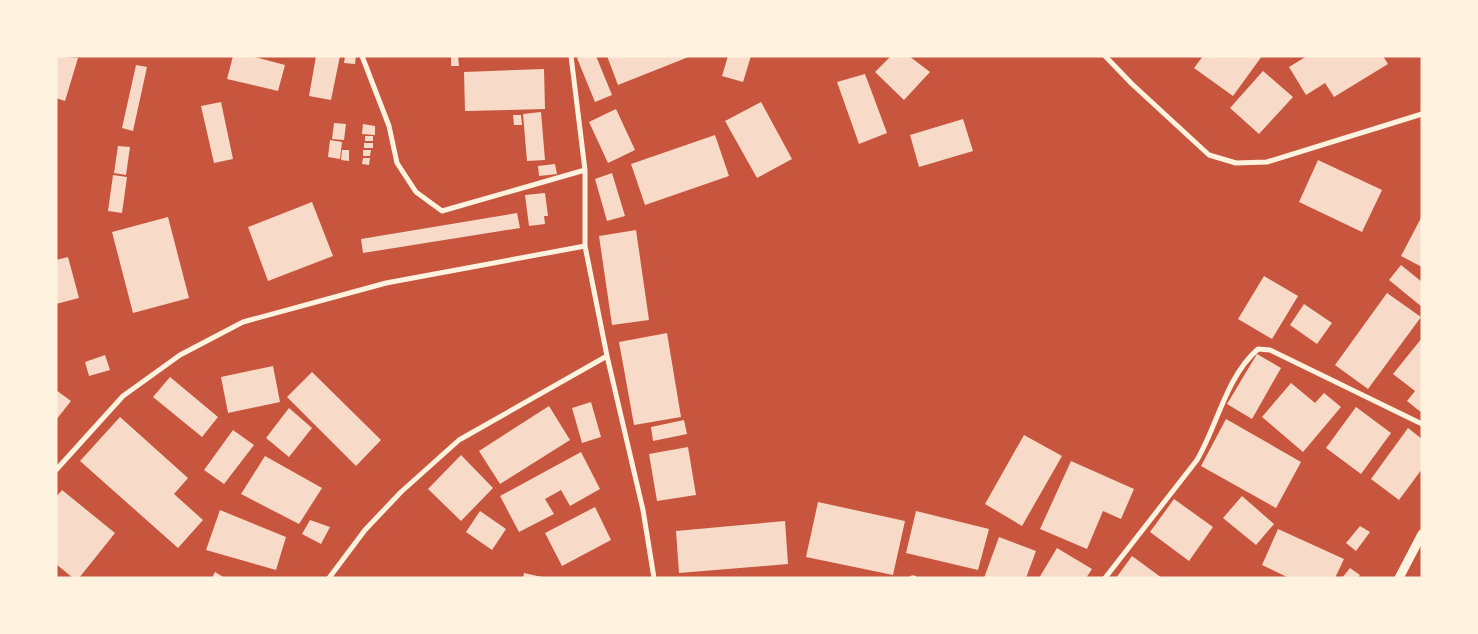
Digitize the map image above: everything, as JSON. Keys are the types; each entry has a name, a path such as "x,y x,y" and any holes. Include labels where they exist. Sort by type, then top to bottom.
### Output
{"street":[{"path":"362,56 389,126 397,163 416,192 442,211 585,170"},
{"path":"571,56 585,170 585,246 606,356 644,510 654,578"},
{"path":"1105,56 1132,84 1209,155 1236,163 1267,162 1422,114"},
{"path":"56,470 123,396 180,355 243,322 386,283 585,246"},
{"path":"1105,578 1197,460 1208,441 1219,409 1248,358 1258,349 1270,350 1422,424"},
{"path":"328,578 365,530 400,492 459,440 606,356"},
{"path":"1399,578 1422,534"}],"building":[{"path":"56,56 78,58 65,101 56,98"},
{"path":"233,56 251,56 285,65 278,91 227,79"},
{"path":"316,56 340,56 331,100 309,96"},
{"path":"345,56 356,56 355,64 344,63"},
{"path":"451,56 458,56 459,66 451,66"},
{"path":"580,56 596,56 612,95 595,102 577,58"},
{"path":"607,56 691,56 618,85"},
{"path":"728,56 751,56 743,82 722,76"},
{"path":"891,56 909,56 930,72 904,100 875,72"},
{"path":"1203,56 1262,56 1233,96 1194,68"},
{"path":"1307,56 1383,56 1388,64 1334,97 1325,83 1306,95 1289,67"},
{"path":"136,65 147,67 133,131 122,128"},
{"path":"544,69 545,109 465,111 464,72"},
{"path":"1263,71 1293,97 1259,134 1230,108"},
{"path":"865,74 887,133 859,144 837,82"},
{"path":"221,102 233,159 214,163 201,106"},
{"path":"761,102 792,159 757,178 725,121"},
{"path":"616,109 635,150 608,163 589,122"},
{"path":"541,112 545,160 527,161 523,114"},
{"path":"513,115 521,115 522,125 514,125"},
{"path":"963,119 973,151 919,167 910,135"},
{"path":"334,123 346,124 344,140 332,139"},
{"path":"363,124 375,126 375,135 362,134"},
{"path":"715,135 729,176 645,205 631,164"},
{"path":"365,136 373,136 373,141 365,141"},
{"path":"330,140 342,142 340,159 328,157"},
{"path":"364,143 373,143 373,148 364,148"},
{"path":"118,146 130,147 126,175 114,173"},
{"path":"342,150 349,150 349,161 341,160"},
{"path":"363,150 371,150 370,156 363,156"},
{"path":"363,158 370,158 369,165 362,164"},
{"path":"1318,160 1382,190 1362,232 1299,202"},
{"path":"555,164 557,174 539,176 538,166"},
{"path":"612,173 625,216 607,221 595,179"},
{"path":"113,175 127,177 122,213 108,211"},
{"path":"545,193 548,216 544,216 545,224 529,226 525,195"},
{"path":"312,202 333,256 268,281 248,227"},
{"path":"517,213 520,228 363,253 361,239"},
{"path":"1422,216 1422,267 1401,256"},
{"path":"168,217 189,298 133,313 112,232"},
{"path":"636,230 649,320 612,325 599,236"},
{"path":"68,257 79,298 56,304 56,260"},
{"path":"1401,265 1422,282 1422,307 1389,280"},
{"path":"1264,276 1298,296 1272,339 1238,319"},
{"path":"1387,293 1421,317 1368,389 1335,365"},
{"path":"1304,304 1332,323 1317,344 1290,325"},
{"path":"667,333 681,417 634,425 619,342"},
{"path":"1422,338 1422,413 1407,401 1415,391 1393,374"},
{"path":"1257,354 1281,368 1252,419 1227,404"},
{"path":"105,355 110,370 89,376 85,362"},
{"path":"273,366 280,402 228,413 221,377"},
{"path":"312,372 381,440 356,466 287,397"},
{"path":"170,377 218,417 202,437 153,397"},
{"path":"1291,383 1315,403 1324,393 1341,407 1303,452 1262,417"},
{"path":"56,390 71,401 56,420"},
{"path":"591,402 601,437 582,443 572,408"},
{"path":"549,406 570,440 500,484 479,451"},
{"path":"1356,407 1391,433 1361,474 1326,448"},
{"path":"289,408 312,428 289,457 266,438"},
{"path":"120,417 188,478 174,494 203,520 178,548 80,461"},
{"path":"1226,419 1301,462 1276,508 1201,466"},
{"path":"684,420 687,434 653,441 651,427"},
{"path":"1408,428 1422,439 1422,469 1399,500 1371,479"},
{"path":"233,430 254,445 224,484 204,470"},
{"path":"1024,435 1062,456 1022,526 985,504"},
{"path":"688,447 696,495 657,501 649,454"},
{"path":"581,452 600,489 570,506 561,490 545,499 554,514 519,532 500,496"},
{"path":"461,455 493,488 461,521 428,489"},
{"path":"265,456 322,488 299,524 241,494"},
{"path":"1071,461 1134,489 1121,519 1103,511 1087,549 1040,529"},
{"path":"62,490 115,533 79,578 73,578 56,564 56,497"},
{"path":"1242,496 1274,524 1256,545 1223,518"},
{"path":"1174,499 1213,527 1189,561 1150,532"},
{"path":"818,502 905,521 893,575 806,557"},
{"path":"595,507 611,540 562,566 545,533"},
{"path":"220,510 286,537 276,570 206,550"},
{"path":"480,511 506,529 492,550 466,532"},
{"path":"916,511 989,529 978,570 906,553"},
{"path":"310,520 330,527 321,544 302,534"},
{"path":"785,521 788,564 679,573 676,531"},
{"path":"1360,526 1370,532 1356,551 1346,543"},
{"path":"1278,529 1344,559 1335,578 1289,578 1262,565"},
{"path":"999,537 1036,551 1026,578 984,578"},
{"path":"1057,548 1092,569 1086,578 1039,578"},
{"path":"1132,556 1162,578 1116,578"},
{"path":"1350,568 1360,575 1358,578 1342,578"},
{"path":"215,572 225,578 212,578"},
{"path":"524,573 542,577 523,578"}]}
